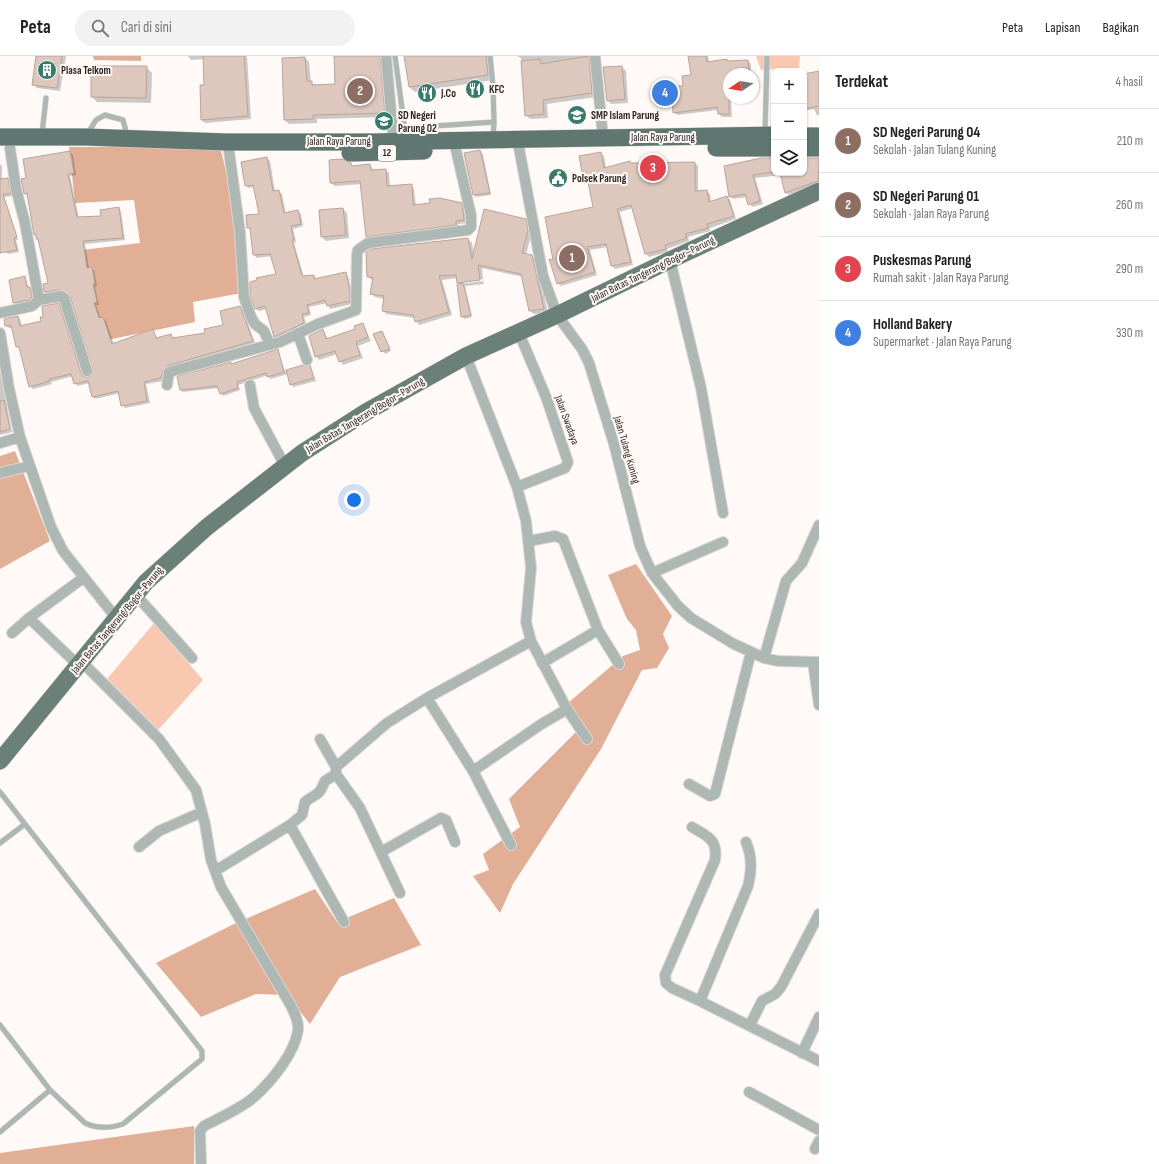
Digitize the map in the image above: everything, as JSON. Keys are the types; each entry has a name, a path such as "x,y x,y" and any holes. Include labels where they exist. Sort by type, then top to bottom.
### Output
{"highway":[{"name":"Jalan Raya Parung","path":"3,145 41,136 226,142 401,142 456,150 634,142 771,140"},
{"path":"807,136 819,136"},
{"name":"Jalan Raya Parung","path":"3,145 229,151 493,139 602,138 634,142"},
{"path":"807,148 819,148"}],"main road":[{"name":"Jalan Batas Tangerang/Bogor–Parung","path":"1,759 136,595 166,562 207,527 302,453 338,429 466,356 558,315 670,260 819,192"}],"street":[{"path":"386,56 401,142"},
{"path":"595,56 602,138"},
{"path":"3,145 25,223 39,300"},
{"name":"Jalan Tulang Kuning","path":"519,148 543,276 558,315 582,349 589,363 614,444 640,546 652,573 678,606 691,618 713,632 764,658 786,663 816,662"},
{"path":"167,385 169,372 270,345 318,324 356,310 357,254 358,250 363,245 400,238 464,231 471,227 471,215 456,150"},
{"path":"229,151 240,232 244,297 250,317 255,324 264,331 270,345"},
{"path":"670,260 701,388 723,513"},
{"path":"0,313 32,306 39,300 61,296 64,298 87,371"},
{"path":"0,333 9,388 20,437 57,542 117,619"},
{"name":"Jalan Swadaya","path":"517,488 565,468 568,462 541,384 519,333"},
{"path":"298,334 308,360"},
{"path":"466,356 517,488 529,541 531,568 526,622 531,641 567,709 587,740"},
{"path":"250,385 256,412 285,466"},
{"path":"0,443 20,437"},
{"path":"0,473 30,466"},
{"path":"764,658 786,581 802,563 819,525"},
{"path":"529,541 555,536 563,539 598,630 619,664"},
{"path":"652,573 723,542"},
{"path":"12,633 28,618 84,578"},
{"path":"136,595 192,658"},
{"path":"28,618 80,663 162,744 196,790 214,871 228,901 290,1004 297,1022 298,1030 282,1066 254,1097 204,1126 200,1131 201,1164"},
{"path":"542,663 598,630"},
{"path":"214,871 290,825 302,815 305,802 318,795 322,790 325,781 387,722 427,698 531,641"},
{"path":"689,784 710,796 715,794 750,652"},
{"path":"816,662 819,705"},
{"path":"427,698 473,771 511,845"},
{"path":"473,771 540,725 567,709"},
{"path":"320,739 336,771 360,808 400,892"},
{"path":"140,847 159,831 202,812"},
{"path":"381,852 441,818 446,820 456,842"},
{"path":"290,825 344,922"},
{"path":"692,827 711,839 714,843 715,860 665,978 666,983 672,988 750,1025 819,1061"},
{"path":"700,1001 748,886 750,876 750,857 746,842"},
{"path":"750,1025 762,1001 775,994 781,987 819,914"},
{"path":"802,1053 819,1017"},
{"path":"749,1092 819,1130"}],"lane":[{"path":"395,56 398,80 401,142 494,122"},
{"path":"490,56 493,86 493,139"},
{"path":"767,56 771,140"},
{"path":"41,136 46,98"},
{"path":"85,137 96,120 105,116 123,120 128,140"},
{"path":"0,792 202,1050 203,1056 202,1059 123,1124 115,1127 100,1127 85,1123 50,1090 1,1029"},
{"path":"0,843 25,824"},
{"path":"0,1132 50,1090"}],"shaded area":[{"path":"93,56 141,56 141,61 94,60"},
{"path":"756,56 800,56 799,68 771,68 771,69 761,70"},
{"path":"69,147 220,147 234,203 242,293 193,302 195,322 102,341 82,250 140,243 134,200 75,203"},
{"path":"15,451 50,541 0,569 0,456"},
{"path":"636,564 672,616 663,634 669,648 657,668 642,670 601,749 513,884 500,913 473,876 489,870 483,854 520,827 509,799 584,724 568,703 623,656 640,650 636,630 627,619 608,575"},
{"path":"154,623 203,680 150,739 102,685"},
{"path":"315,889 337,922 394,898 421,945 340,977 310,1024 287,995 256,994 201,1017 156,963 234,924"},
{"path":"194,1126 194,1164 0,1164 0,1153"}],"building":[{"name":"Plasa Telkom","path":"36,56 62,56 57,88 32,85"},
{"path":"203,56 244,56 248,116 201,120 200,85 204,85"},
{"path":"334,56 380,56 385,113 313,115 313,119 284,120 282,58 305,57 307,81 312,81 312,85 335,84"},
{"path":"404,56 486,56 488,75 409,87"},
{"path":"589,56 592,93 543,100 544,114 525,116 521,61 540,59 541,64"},
{"path":"688,56 706,56 707,62 727,59 727,61 748,60 749,68 723,68 723,104 729,104 729,114 718,114 717,107 673,113 672,86 683,86 682,76 691,75"},
{"path":"91,66 147,66 146,98 91,97"},
{"path":"622,66 625,99 607,101 603,67"},
{"path":"819,71 819,106 807,108 807,104 807,73"},
{"path":"480,150 490,193 473,195 464,153"},
{"path":"70,151 74,173 68,174 77,217 101,216 100,210 119,207 123,238 83,241 87,268 92,267 95,284 93,284 97,302 94,303 99,318 103,317 112,344 153,329 156,338 171,334 172,338 205,333 204,329 223,325 220,311 240,306 253,341 167,366 163,371 161,378 144,382 147,401 121,406 118,391 92,397 88,381 74,384 71,374 49,379 50,381 29,387 19,347 16,347 11,325 5,326 4,319 18,316 20,326 41,321 40,317 43,317 42,306 59,303 81,373 83,376 89,377 93,372 70,296 60,290 44,292 43,284 48,283 38,239 36,239 36,234 34,235 27,193 24,194 21,179 26,178 23,159"},
{"path":"601,152 604,168 630,161 631,163 695,162 695,191 707,190 709,202 727,196 734,216 707,224 708,228 685,234 687,238 665,245 666,249 645,254 631,205 617,209 631,262 611,266 606,244 587,247 595,272 557,284 549,259 553,260 545,217 593,207 588,182 584,182 579,156"},
{"path":"267,157 273,191 279,190 284,213 298,210 301,224 291,226 294,240 292,240 302,276 314,275 314,279 346,272 350,290 350,301 327,306 325,300 307,305 309,313 302,314 304,323 274,337 265,306 255,309 250,296 250,282 257,280 256,278 276,274 270,254 253,255 250,228 247,228 246,215 259,214 253,185 245,186 241,162"},
{"path":"761,158 771,158 771,172 753,175 760,201 748,205 745,194 729,197 724,166"},
{"path":"807,158 819,158 818,181 785,193 781,176 807,176"},
{"path":"342,159 351,163 352,166 370,164 371,170 386,169 387,186 412,184 413,205 430,203 429,199 440,198 462,203 464,220 456,221 456,225 366,237 360,181 330,183 329,160"},
{"path":"8,178 11,194 3,194 17,237 14,238 17,250 0,253 0,179"},
{"path":"343,208 346,235 321,237 319,210"},
{"path":"484,209 526,219 528,231 522,253 532,255 544,309 529,311 521,274 478,265 480,280 457,283 456,275 439,276 449,312 415,322 413,315 382,311 384,296 370,294 373,277 367,277 366,252 370,249 468,238 472,259"},
{"path":"25,276 27,287 30,287 32,297 29,300 13,303 9,280"},
{"path":"463,283 471,315 461,317 457,284"},
{"path":"363,323 368,337 356,342 360,355 339,362 335,351 315,357 309,336 323,329 326,339 355,329 354,326"},
{"path":"382,331 390,349 381,352 373,334"},
{"path":"278,349 284,372 267,377 266,373 237,382 238,388 220,394 217,386 180,390 177,376 231,362 231,364"},
{"path":"303,365 310,365 314,378 290,385 286,370"},
{"path":"4,400 10,429 0,432 0,401"}],"place":[{"name":"Plasa Telkom","path":"47,70"},
{"name":"KFC","path":"475,89"},
{"name":"SD Negeri Parung 01","path":"360,91"},
{"name":"J.Co","path":"427,93"},
{"name":"Holland Bakery","path":"665,93"},
{"name":"SMP Islam Parung","path":"577,115"},
{"name":"SD Negeri Parung 02","path":"384,121"},
{"name":"Puskesmas Parung","path":"653,168"},
{"name":"Polsek Parung","path":"558,178"},
{"name":"SD Negeri Parung 04","path":"572,258"}]}
